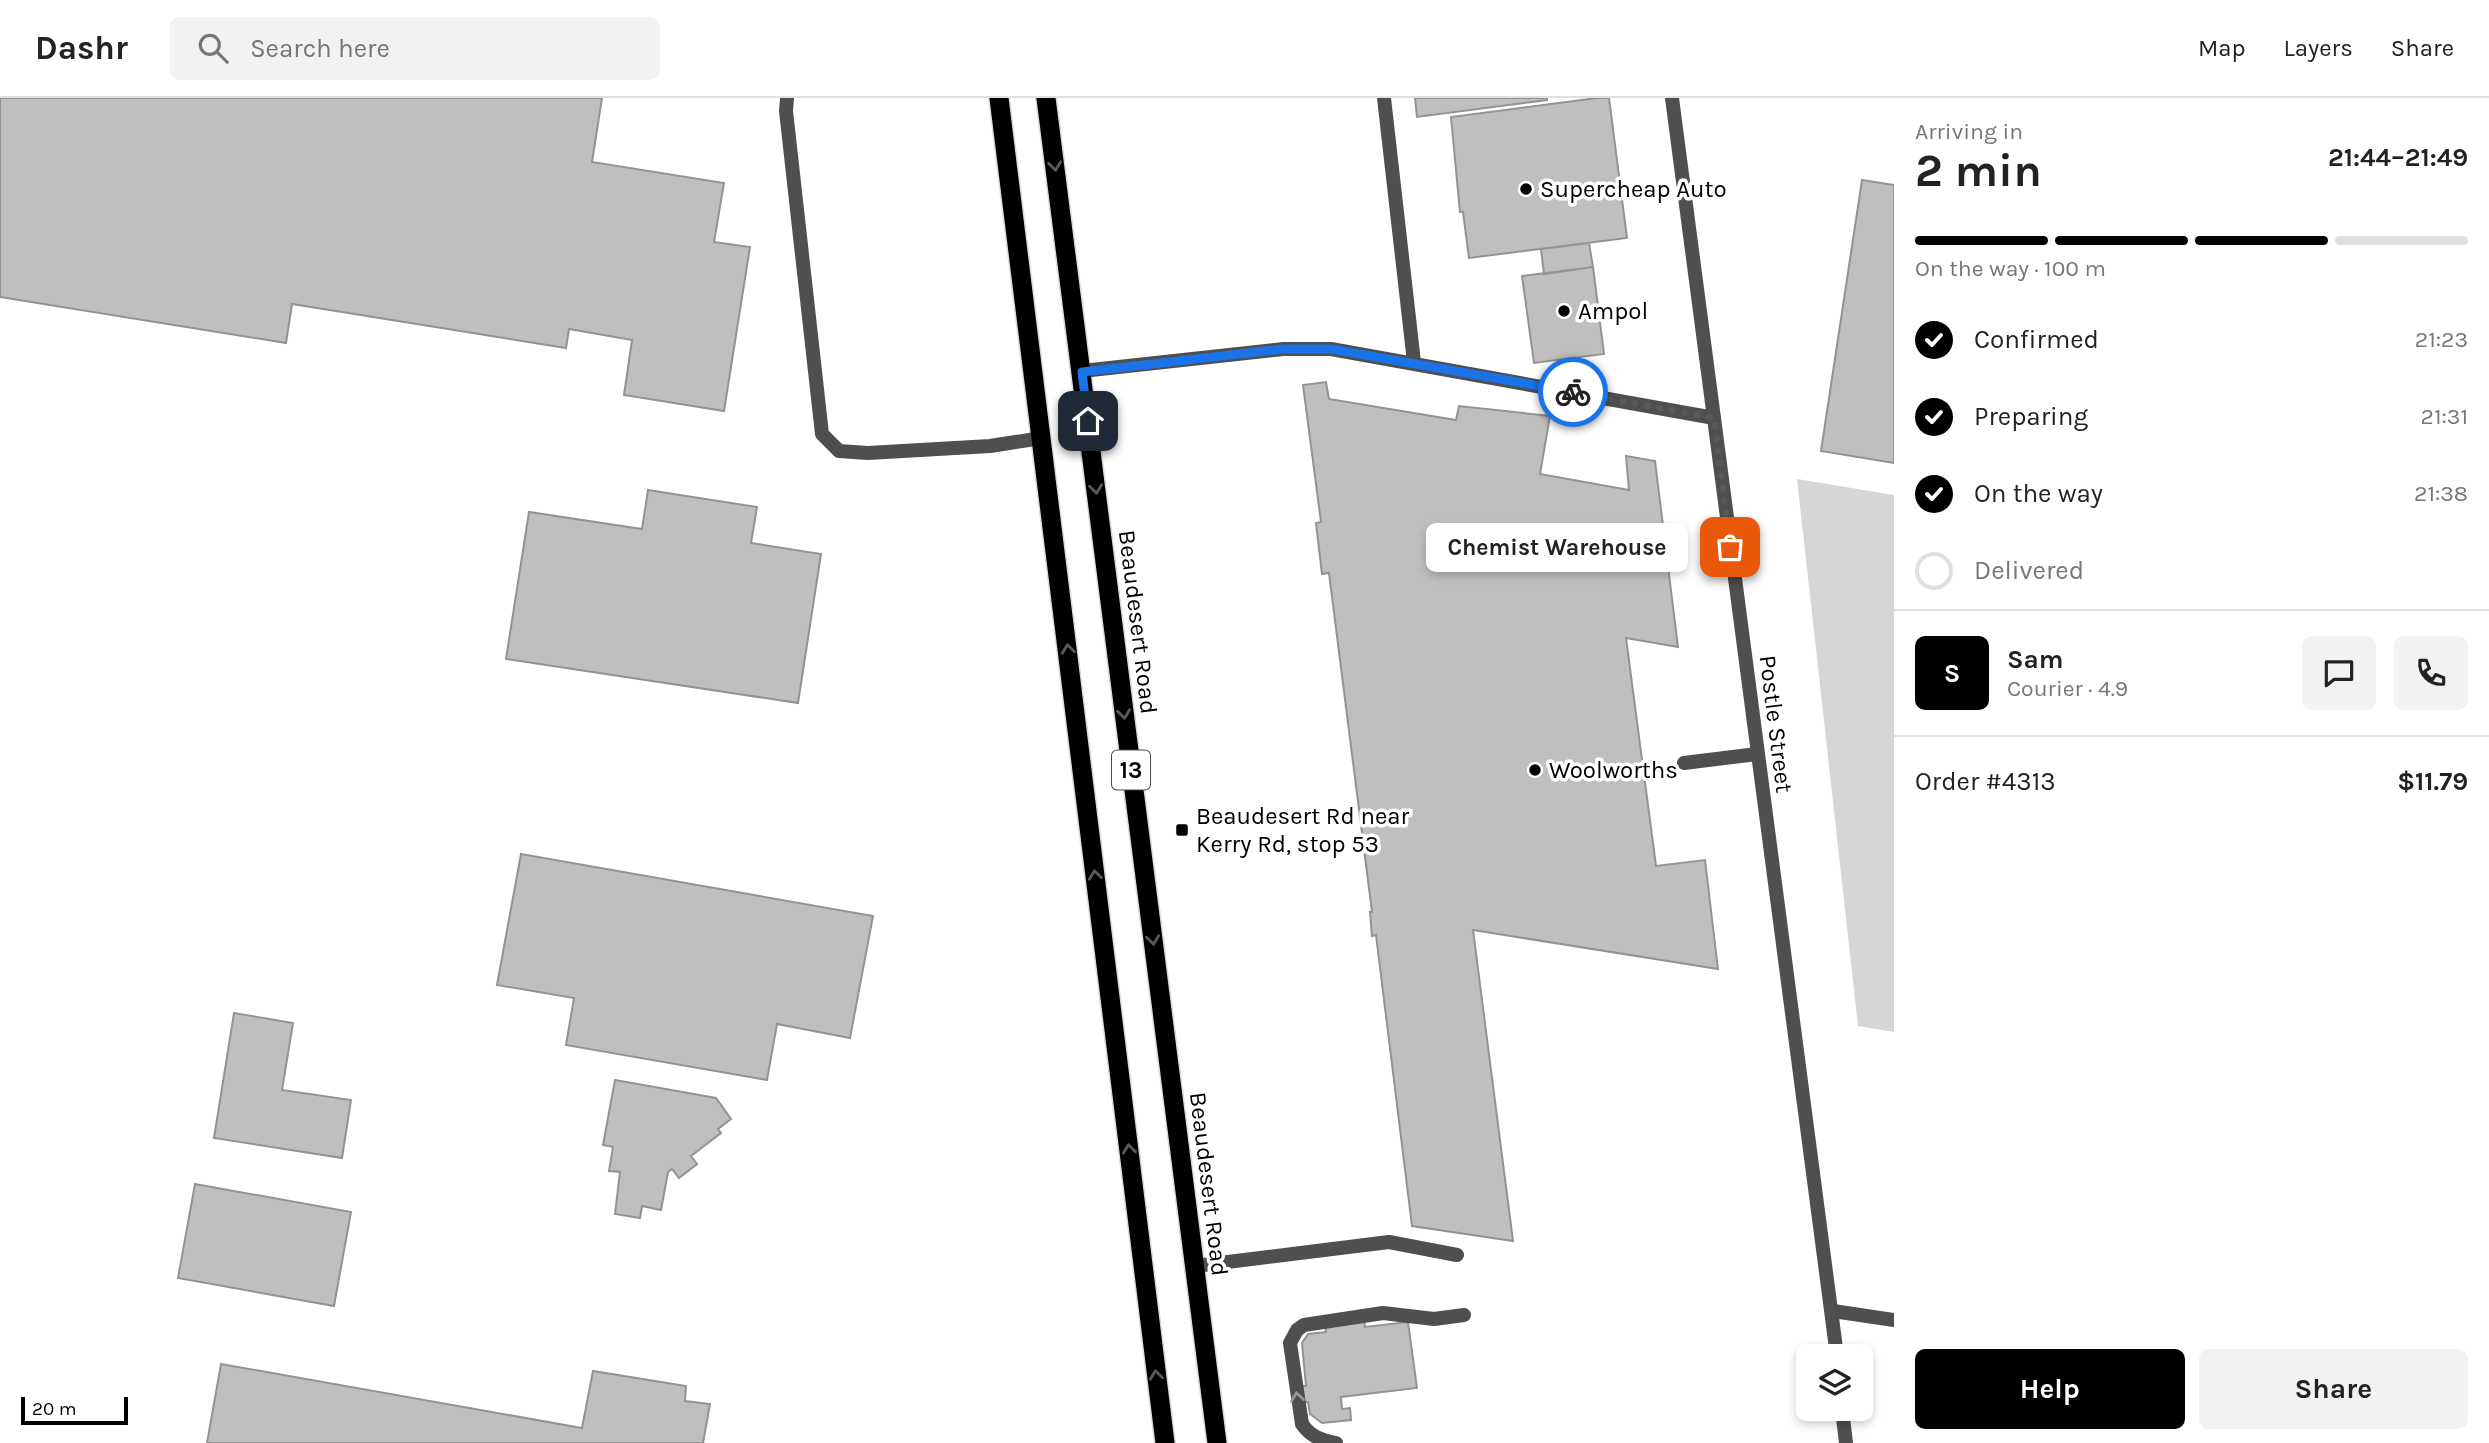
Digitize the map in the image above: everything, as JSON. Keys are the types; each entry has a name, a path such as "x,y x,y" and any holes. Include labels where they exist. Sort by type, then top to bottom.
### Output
{"highway":[{"name":"13","path":"999,98 1165,1443"},
{"name":"Beaudesert Road","path":"1046,98 1217,1443"}],"street":[{"path":"787,98 786,111 822,434 839,451 868,453 990,446 1042,438"},
{"path":"1384,98 1414,362"},
{"name":"Postle Street","path":"1672,98 1836,1344"},
{"path":"1082,372 1283,349 1331,349 1714,418"},
{"path":"1684,763 1757,754"},
{"path":"1195,1266 1389,1242 1457,1255"},
{"path":"1833,1311 1894,1320"},
{"path":"1336,1443 1320,1440 1308,1433 1302,1424 1290,1343 1297,1330 1314,1322 1383,1313 1434,1319 1465,1315"},
{"path":"1843,1421 1846,1443"}],"shaded area":[{"path":"1797,479 1894,495 1894,1032 1858,1026"}],"building":[{"path":"0,98 602,98 592,162 724,183 714,242 750,247 724,411 624,395 632,340 569,329 566,348 292,304 286,343 0,297"},
{"path":"1415,98 1547,98 1547,100 1417,117"},
{"path":"1609,98 1627,238 1469,258 1463,212 1460,212 1451,117"},
{"path":"1862,180 1894,185 1894,463 1821,451"},
{"path":"1589,243 1593,267 1544,274 1541,249"},
{"path":"1593,267 1604,354 1534,363 1522,276"},
{"path":"1326,382 1329,399 1456,420 1459,406 1550,416 1540,474 1629,490 1626,456 1655,461 1678,647 1626,638 1656,866 1705,860 1718,969 1473,930 1513,1241 1412,1226 1376,935 1372,936 1372,912 1329,573 1322,574 1316,523 1321,522 1303,385"},
{"path":"648,490 757,507 751,543 821,554 798,703 506,659 529,512 642,529"},
{"path":"521,854 873,916 850,1038 777,1024 767,1080 566,1045 574,998 497,985"},
{"path":"234,1013 293,1023 282,1090 351,1100 342,1158 214,1138"},
{"path":"615,1080 716,1098 731,1119 718,1129 721,1133 691,1156 697,1164 679,1178 672,1169 668,1172 661,1210 642,1206 640,1218 615,1214 620,1172 609,1171 613,1147 603,1145"},
{"path":"195,1184 351,1212 334,1306 178,1278"},
{"path":"1364,1316 1365,1327 1408,1322 1417,1388 1341,1397 1342,1409 1350,1408 1351,1420 1322,1423 1310,1414 1308,1402 1297,1403 1296,1386 1306,1386 1302,1343 1308,1334 1326,1332 1324,1320"},
{"path":"221,1364 582,1428 593,1371 686,1386 685,1401 710,1404 703,1443 207,1443"}],"way so far":[{"path":"1573,392 1714,418 1730,547"}],"place":[{"name":"Supercheap Auto","path":"1526,189"},
{"name":"Ampol","path":"1564,311"},
{"name":"Chemist Warehouse","path":"1730,547"},
{"name":"Woolworths","path":"1535,770"},
{"name":"Beaudesert Rd near Kerry Rd, stop 53","path":"1182,830"}],"route":[{"path":"1088,421 1082,372 1283,349 1331,349 1371,354 1573,392"}]}
